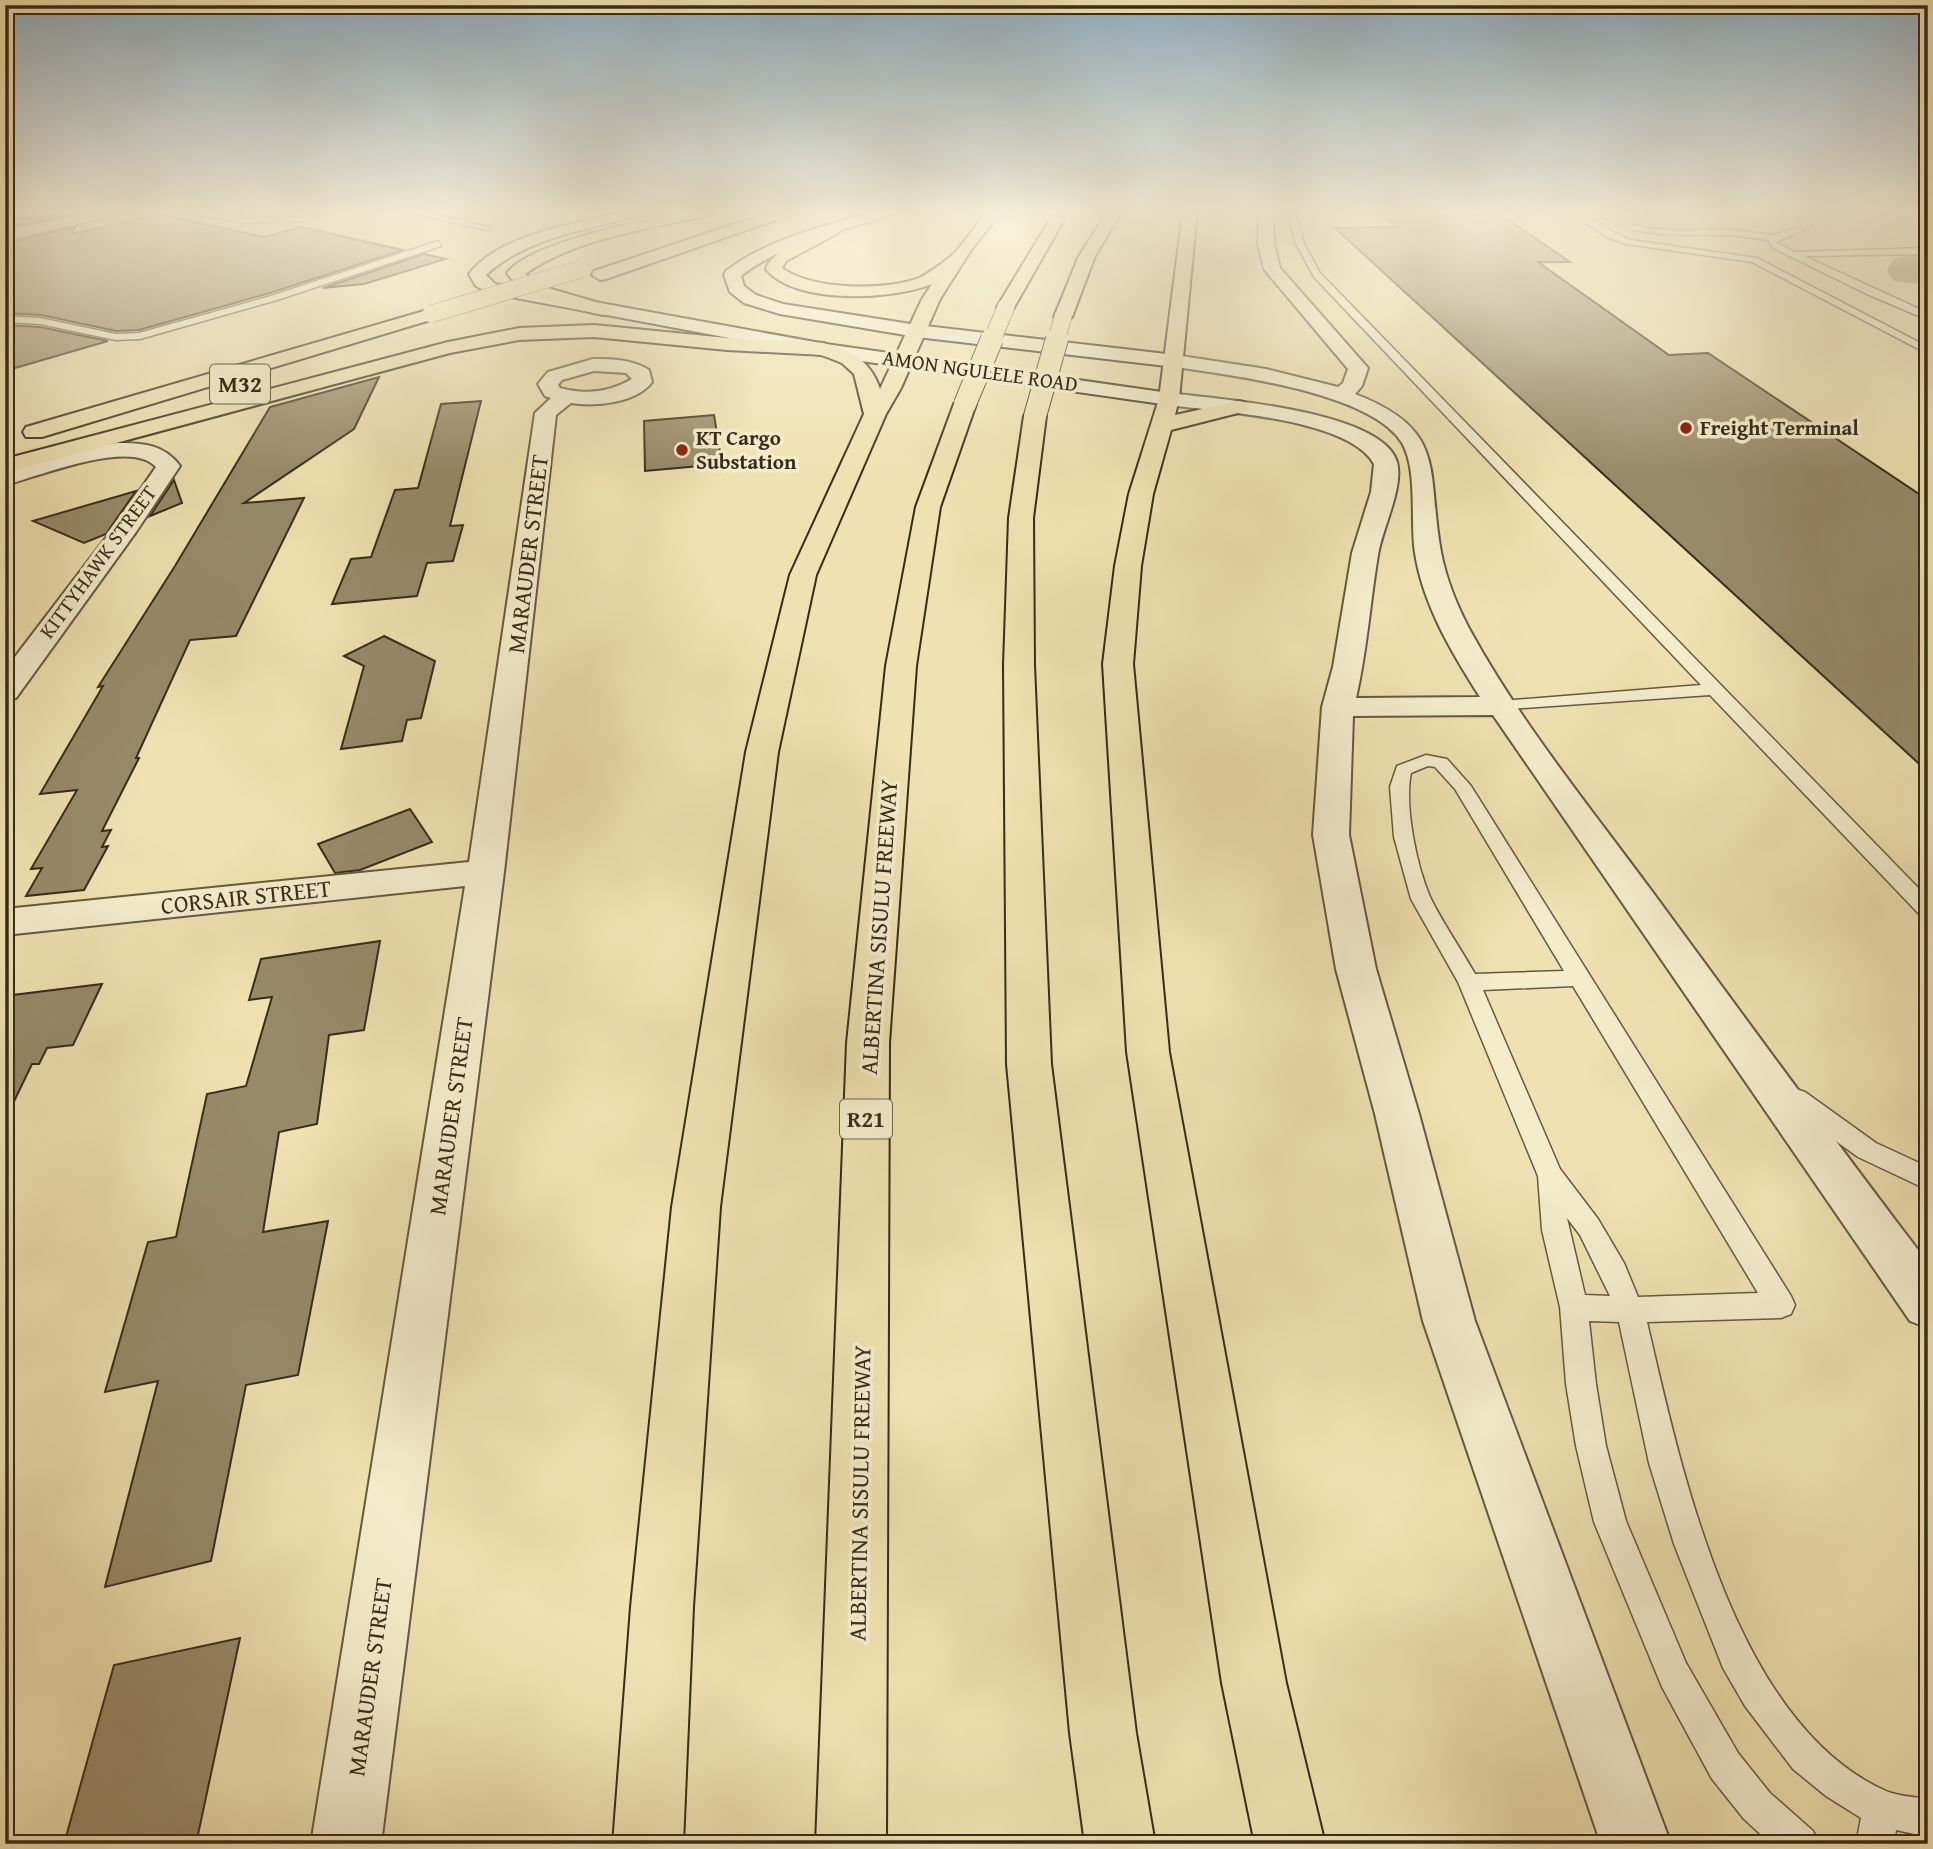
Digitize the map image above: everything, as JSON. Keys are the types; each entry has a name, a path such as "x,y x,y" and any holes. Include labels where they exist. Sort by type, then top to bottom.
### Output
{"main road":[{"name":"M32","path":"19,436 488,297"},
{"name":"M32","path":"5,457 531,297"},
{"path":"560,297 603,310"},
{"path":"648,1844 662,1607 696,1207 762,752 803,575 875,414 891,388 901,359 932,297"},
{"name":"ALBERTINA SISULU FREEWAY","path":"851,1844 869,1029 901,666 928,507 965,404 1012,297"},
{"path":"1071,297 1035,416 1021,517 1019,665 1029,1064 1103,1733 1121,1844"},
{"path":"1180,297 1168,395 1142,494 1128,566 1118,664 1148,1052 1254,1683 1290,1844"},
{"path":"5,466 448,348 519,334 594,331 727,344 825,349 843,355 860,366 870,383 875,414"}],"street":[{"name":"AMON NGULELE ROAD","path":"538,297 825,349 1168,395"},
{"name":"AMON NGULELE ROAD","path":"748,297 780,309 917,331 1168,395"},
{"path":"1297,297 1358,368 1352,386 1341,395"},
{"path":"1168,395 1264,376 1341,395 1382,416 1412,438 1422,476 1429,557 1454,625 1501,706 1754,1065 1928,1304"},
{"path":"1168,395 1279,413 1350,432 1372,446 1386,464 1383,492 1366,553 1348,667 1338,707 1331,835 1356,969 1397,1114 1448,1321 1636,1844"},
{"name":"MARAUDER STREET","path":"346,1844 486,872 546,413 566,397"},
{"name":"KITTYHAWK STREET","path":"5,478 92,454 136,449 159,455 168,466 127,527 17,659 5,691"},
{"path":"1338,707 1501,706"},
{"name":"CORSAIR STREET","path":"5,922 486,872"}],"lane":[{"path":"5,319 40,321 116,337 140,336 275,297"},
{"path":"1339,297 1928,911"},
{"path":"1825,297 1928,351"},
{"path":"1886,297 1928,317"},
{"path":"1501,706 1717,689"},
{"path":"1574,1307 1630,1310 1781,1305 1451,771 1436,761 1417,762 1404,770 1399,787 1409,861 1421,899 1469,982 1550,1175 1589,1227 1614,1272 1630,1310 1664,1463 1690,1544 1735,1656 1763,1704 1806,1756 1839,1783 1878,1826 1928,1818"},
{"path":"1469,982 1578,978"},
{"path":"1754,1065 1817,1116 1859,1144 1928,1178"},
{"path":"1550,1175 1555,1230 1574,1307 1581,1384 1600,1485 1610,1522 1674,1675 1725,1766 1757,1805 1800,1844"}],"building":[{"path":"5,297 255,297 139,330 116,331 41,315 5,313"},
{"name":"Freight Terminal","path":"1411,297 1588,297 1669,355 1708,353 1928,500 1928,772"},
{"path":"5,325 40,327 108,341 5,371"},
{"path":"379,377 354,429 244,503 304,498 236,636 190,640 136,758 139,758 102,831 111,830 102,847 108,846 84,890 26,896 42,868 31,869 77,790 40,794 103,686 98,687 175,566 270,407"},
{"path":"481,401 450,526 463,525 453,561 427,563 417,596 332,604 351,559 371,557 395,490 418,488 441,404"},
{"name":"KT Cargo Substation","path":"714,415 722,464 645,471 644,421"},
{"path":"174,480 182,503 150,516"},
{"path":"136,491 106,534 84,543 33,521"},
{"path":"384,636 435,661 421,718 407,720 402,741 341,749 364,666 344,656"},
{"path":"410,809 432,842 360,870 335,873 318,844"},
{"path":"380,941 364,1030 329,1035 317,1124 279,1132 263,1232 328,1221 298,1375 246,1385 211,1561 105,1587 158,1381 105,1392 148,1242 176,1237 207,1094 246,1086 272,997 249,1000 261,959"},
{"path":"102,984 73,1045 47,1048 39,1064 32,1064 5,1120 5,996"},
{"path":"240,1638 196,1844 64,1844 114,1665"}],"place":[{"name":"Freight Terminal","path":"1686,428"},
{"name":"KT Cargo Substation","path":"682,450"}]}
